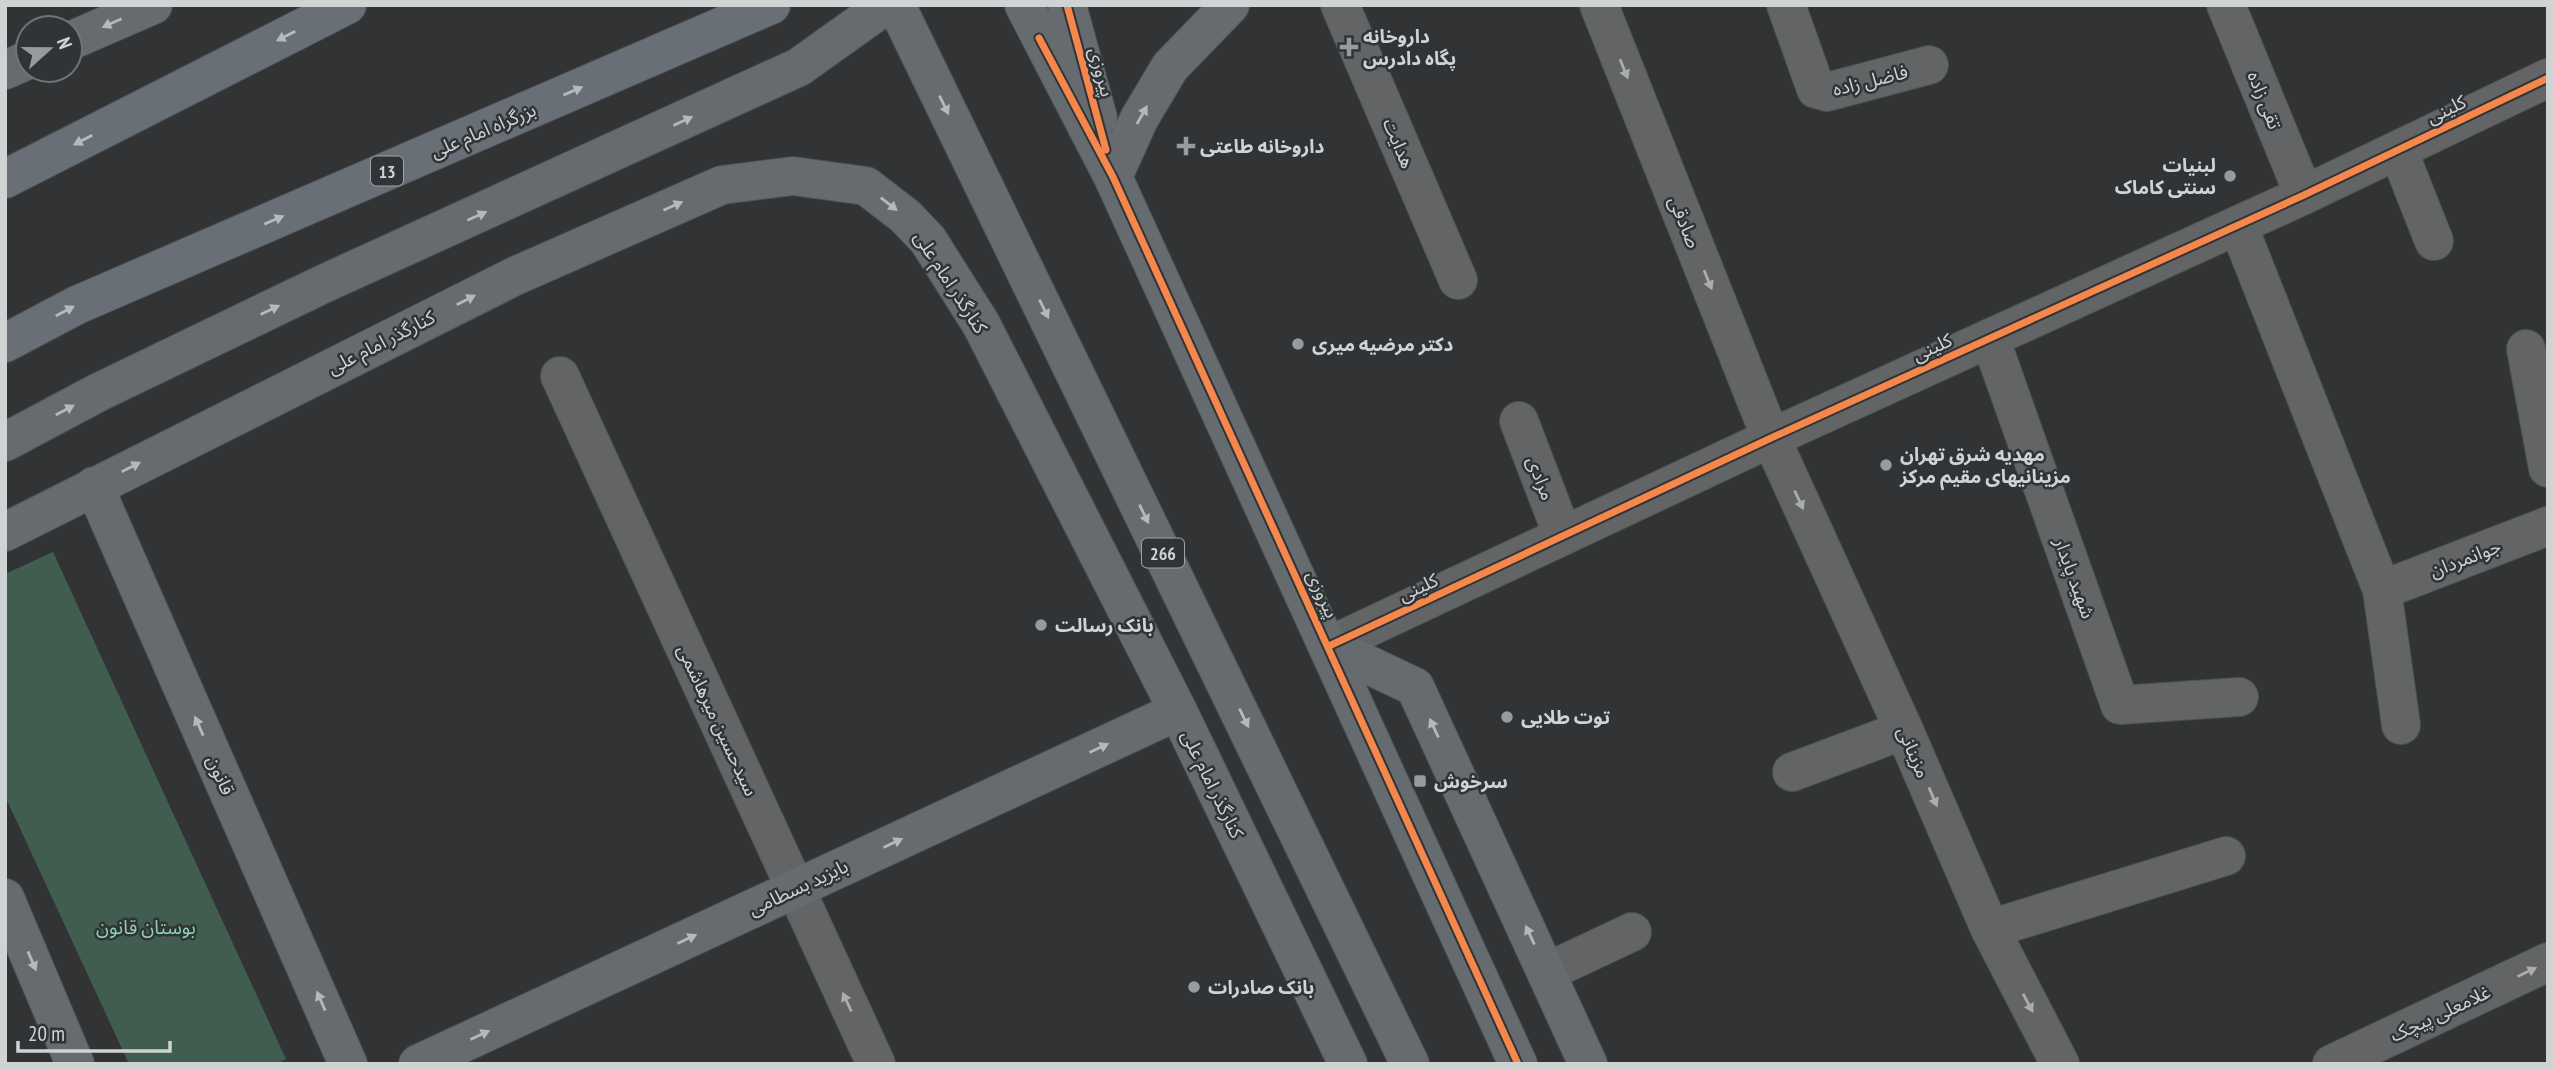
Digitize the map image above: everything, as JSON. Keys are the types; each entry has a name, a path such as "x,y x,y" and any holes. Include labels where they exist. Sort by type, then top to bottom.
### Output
{"highway":[{"path":"5,179 347,5"},
{"name":"بزرگراه امام علی","path":"5,343 77,305 771,5"}],"main road":[{"path":"84,35 153,5"},
{"path":"5,442 99,392 321,285 799,67 886,5"},
{"name":"266","path":"896,5 1410,1064"},
{"path":"1114,177 1139,119 1170,67 1230,5"},
{"name":"پیروزی","path":"1069,10 1114,177"},
{"name":"پیروزی","path":"1032,22 1114,177 1518,1064"},
{"name":"کنارگذر امام علی","path":"5,532 515,276 722,185 793,176 866,186 905,216 928,240 981,324 1178,712 1342,1049"},
{"name":"قانون","path":"94,486 348,1064"},
{"name":"پیروزی","path":"1329,646 1415,687 1588,1064"},
{"name":"بایزید بسطامی","path":"418,1064 1178,712"},
{"path":"5,898 75,1064"},
{"path":"1306,974 1372,981 1342,1049"}],"street":[{"name":"هدایت","path":"1340,5 1458,280"},
{"name":"صادقی","path":"1599,5 1771,438"},
{"name":"فاضل زاده","path":"1786,5 1816,89 1828,92 1929,65"},
{"name":"تقی زاده","path":"2226,5 2304,195"},
{"name":"کلینی","path":"1329,646 1771,438 2304,195 2548,78"},
{"path":"2398,150 2434,241"},
{"path":"2238,225 2382,590 2401,725"},
{"name":"شهید پایدار","path":"1990,338 2120,705 2239,697"},
{"path":"2526,348 2548,468"},
{"name":"سیدحسین میرهاشمی","path":"559,376 876,1064"},
{"name":"مرادی","path":"1519,421 1563,536"},
{"name":"مزینانی","path":"1771,438 1904,730 1990,929 2060,1064"},
{"name":"جوانمردان","path":"2382,590 2548,526"},
{"path":"1792,772 1904,730"},
{"path":"1990,929 2226,856"},
{"path":"1547,972 1632,932"},
{"name":"غلامعلی پیچک","path":"2332,1064 2548,962"}],"green space":[{"name":"بوستان قانون","path":"53,552 286,1059 276,1064 129,1064 5,796 5,574"}],"cycle path":[{"path":"1067,5 1106,150"},
{"path":"1039,38 1113,177 1518,1064"},
{"path":"1329,646 1771,438 2304,195 2548,78"}],"place":[{"name":"داروخانه پگاه دادرس","path":"1349,47"},
{"name":"داروخانه طاعتی","path":"1186,146"},
{"name":"لبنیات سنتی کاماک","path":"2230,176"},
{"name":"دکتر مرضیه میری","path":"1298,344"},
{"name":"مهدیه شرق تهران مزینانیهای مقیم مرکز","path":"1886,465"},
{"name":"بانک رسالت","path":"1041,625"},
{"name":"توت طلایی","path":"1507,717"},
{"name":"سرخوش","path":"1420,781"},
{"name":"بانک صادرات","path":"1194,987"}]}
